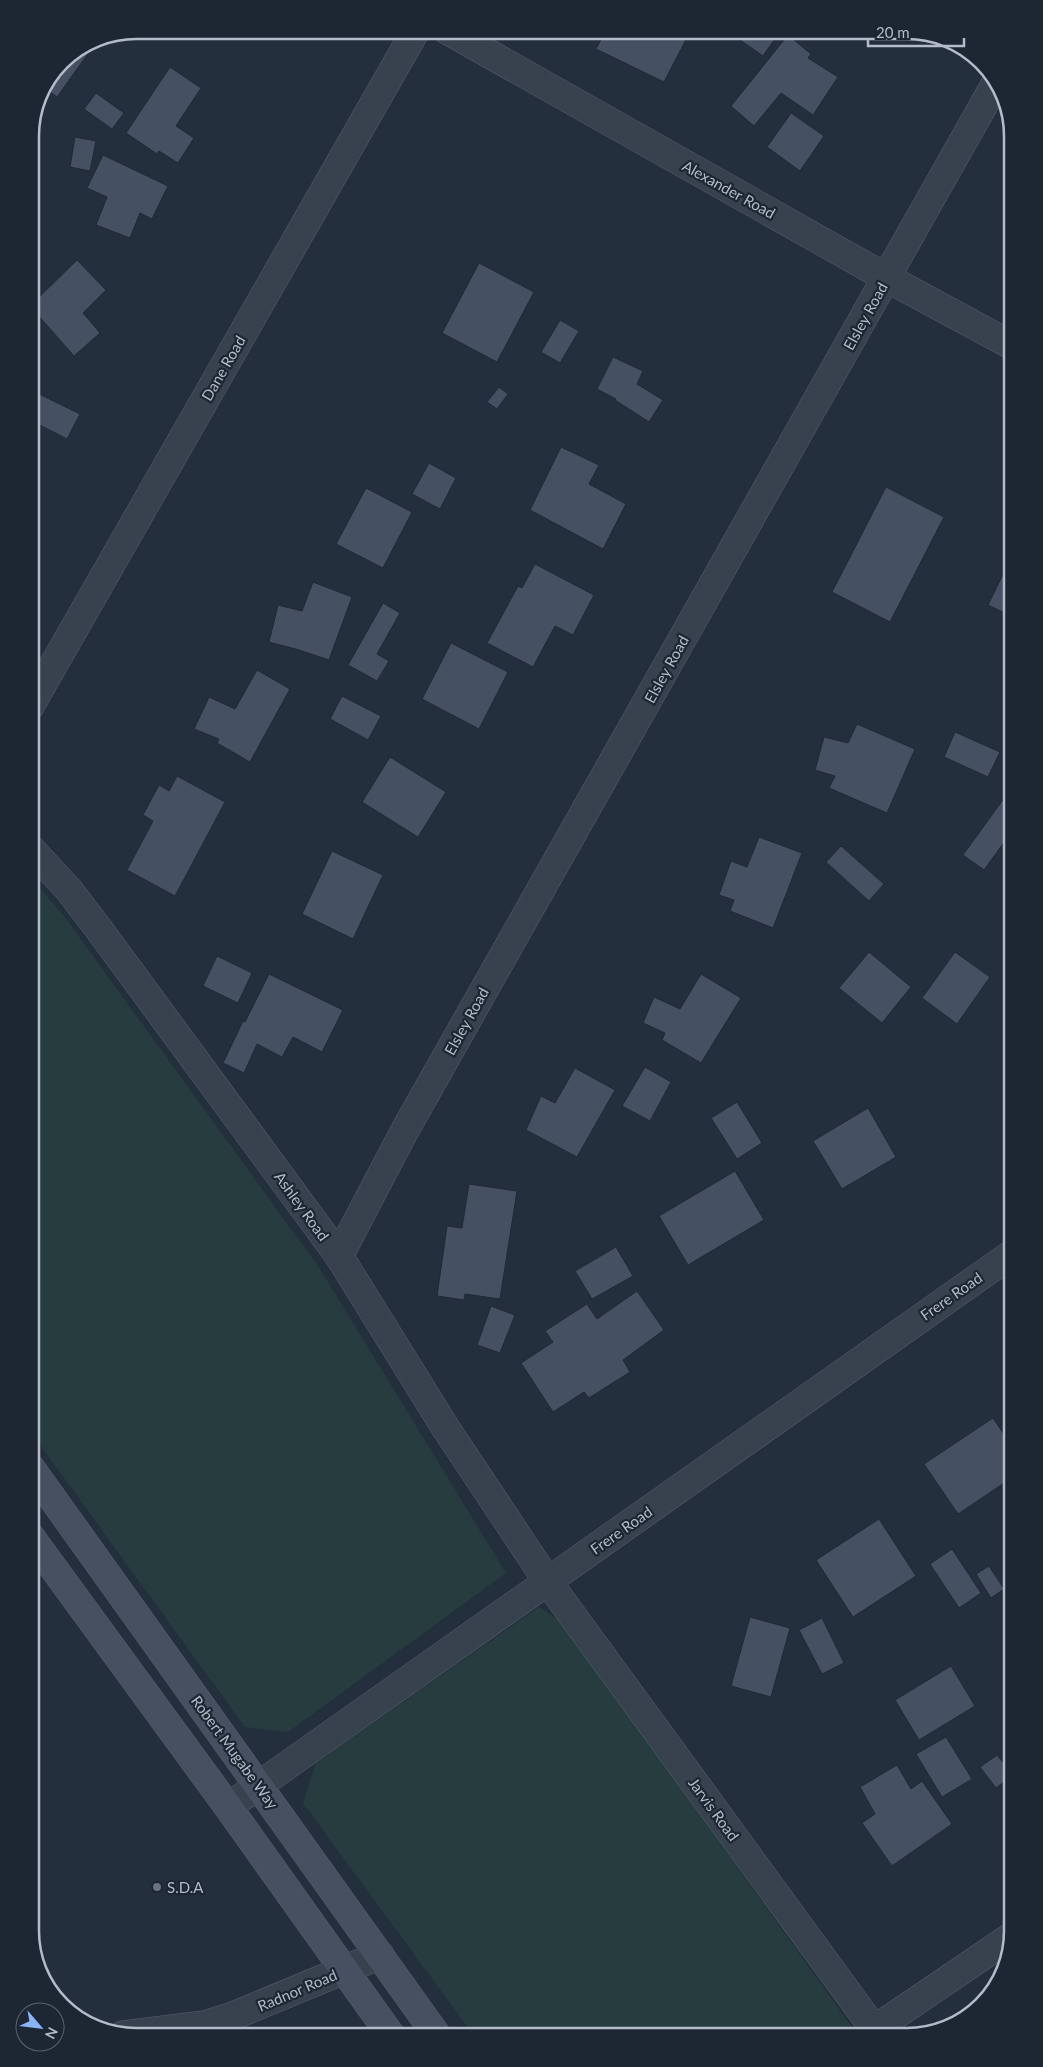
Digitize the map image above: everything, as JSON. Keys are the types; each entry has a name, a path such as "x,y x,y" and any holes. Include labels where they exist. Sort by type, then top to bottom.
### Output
{"main road":[{"name":"Robert Mugabe Way","path":"39,1480 432,2028"},
{"path":"39,1548 228,1806 385,2028"}],"street":[{"name":"Dane Road","path":"39,690 411,39"},
{"name":"Alexander Road","path":"463,39 887,278 1004,341"},
{"name":"Elsley Road","path":"339,1256 410,1121 992,90"},
{"name":"Ashley Road","path":"39,858 69,890 98,928 339,1256 445,1427 548,1582"},
{"name":"Frere Road","path":"228,1806 1004,1259"},
{"name":"Jarvis Road","path":"548,1582 873,2028"},
{"path":"884,2028 1003,1942"},
{"name":"Radnor Road","path":"180,2028 204,2025 294,1993 380,1955"}],"green space":[{"path":"39,887 64,916 320,1269 506,1573 288,1732 245,1727 39,1443"},
{"path":"539,1607 562,1622 853,2028 468,2028 303,1803 316,1763"}],"building":[{"path":"601,39 686,39 664,82 596,49"},
{"path":"739,39 775,39 763,56"},
{"path":"785,39 793,39 811,54 808,58 838,77 813,115 781,93 754,126 731,106"},
{"path":"90,50 57,97 50,92 55,82 72,63"},
{"path":"170,67 201,88 176,126 194,138 178,163 159,151 157,154 126,133"},
{"path":"96,93 124,113 112,129 84,109"},
{"path":"791,113 824,136 800,171 767,147"},
{"path":"75,137 96,141 90,171 70,167"},
{"path":"103,155 168,186 152,219 140,213 130,238 96,225 107,197 87,188"},
{"path":"77,260 106,290 83,313 100,333 74,356 39,316 39,297"},
{"path":"479,263 534,292 497,362 442,333"},
{"path":"560,320 579,331 560,363 541,352"},
{"path":"613,357 643,371 637,384 663,400 649,422 616,399 597,389"},
{"path":"499,387 508,394 497,409 487,402"},
{"path":"39,394 80,414 67,439 39,425"},
{"path":"561,447 599,465 589,484 626,504 603,549 530,510"},
{"path":"429,463 456,478 440,509 412,494"},
{"path":"886,487 944,517 890,622 832,592"},
{"path":"366,488 412,512 383,568 336,544"},
{"path":"535,564 594,595 573,635 555,626 533,667 487,643 518,586 522,588"},
{"path":"1004,572 1004,613 988,605"},
{"path":"313,582 352,597 329,660 269,642 278,605 302,611"},
{"path":"383,603 400,613 377,654 389,661 377,681 348,665"},
{"path":"451,643 508,672 479,729 422,699"},
{"path":"257,670 290,689 250,762 217,743 219,739 194,729 209,697 235,709"},
{"path":"342,696 381,716 368,740 330,719"},
{"path":"857,724 915,749 887,813 829,788 835,776 815,770 824,737 848,743"},
{"path":"955,732 1000,752 988,777 944,757"},
{"path":"390,757 446,792 418,837 362,802"},
{"path":"177,776 225,802 175,896 127,870 153,821 143,815 159,785 169,791"},
{"path":"1002,801 1004,802 1004,842 984,870 963,855"},
{"path":"759,837 802,853 773,928 730,911 734,900 719,895 731,861 747,867"},
{"path":"841,846 884,884 869,901 826,862"},
{"path":"332,851 383,875 353,939 302,914"},
{"path":"869,952 911,987 882,1023 839,988"},
{"path":"955,952 990,977 957,1024 922,998"},
{"path":"217,956 252,973 238,1003 203,986"},
{"path":"269,974 343,1010 322,1052 293,1037 282,1057 257,1044 244,1073 223,1063 243,1021 245,1022"},
{"path":"701,974 741,998 701,1063 662,1040 665,1033 643,1023 654,997 680,1009"},
{"path":"645,1067 671,1082 650,1121 622,1106"},
{"path":"575,1068 615,1090 577,1157 526,1130 541,1096 555,1103"},
{"path":"737,1102 762,1143 737,1159 711,1118"},
{"path":"868,1108 896,1157 842,1189 813,1141"},
{"path":"735,1171 764,1220 688,1265 659,1216"},
{"path":"469,1184 517,1191 500,1299 465,1294 464,1300 437,1296 447,1226 462,1228"},
{"path":"616,1247 633,1276 592,1299 575,1271"},
{"path":"637,1291 664,1330 623,1360 630,1372 589,1398 584,1392 553,1412 521,1363 553,1342 545,1331 587,1304 597,1319"},
{"path":"491,1306 515,1315 500,1353 477,1345"},
{"path":"993,1418 1004,1434 1004,1483 958,1514 924,1464"},
{"path":"879,1519 916,1576 853,1617 816,1560"},
{"path":"952,1549 981,1593 959,1608 930,1564"},
{"path":"989,1566 1004,1589 991,1598 976,1574"},
{"path":"750,1617 790,1628 771,1697 731,1686"},
{"path":"822,1618 844,1663 822,1674 799,1630"},
{"path":"951,1666 975,1706 919,1740 895,1700"},
{"path":"946,1737 972,1779 942,1797 916,1754"},
{"path":"997,1755 1004,1764 1004,1782 996,1788 980,1767"},
{"path":"897,1765 911,1789 922,1781 952,1824 892,1866 862,1823 875,1814 860,1787"}],"place":[{"name":"S.D.A","path":"157,1887"}]}
